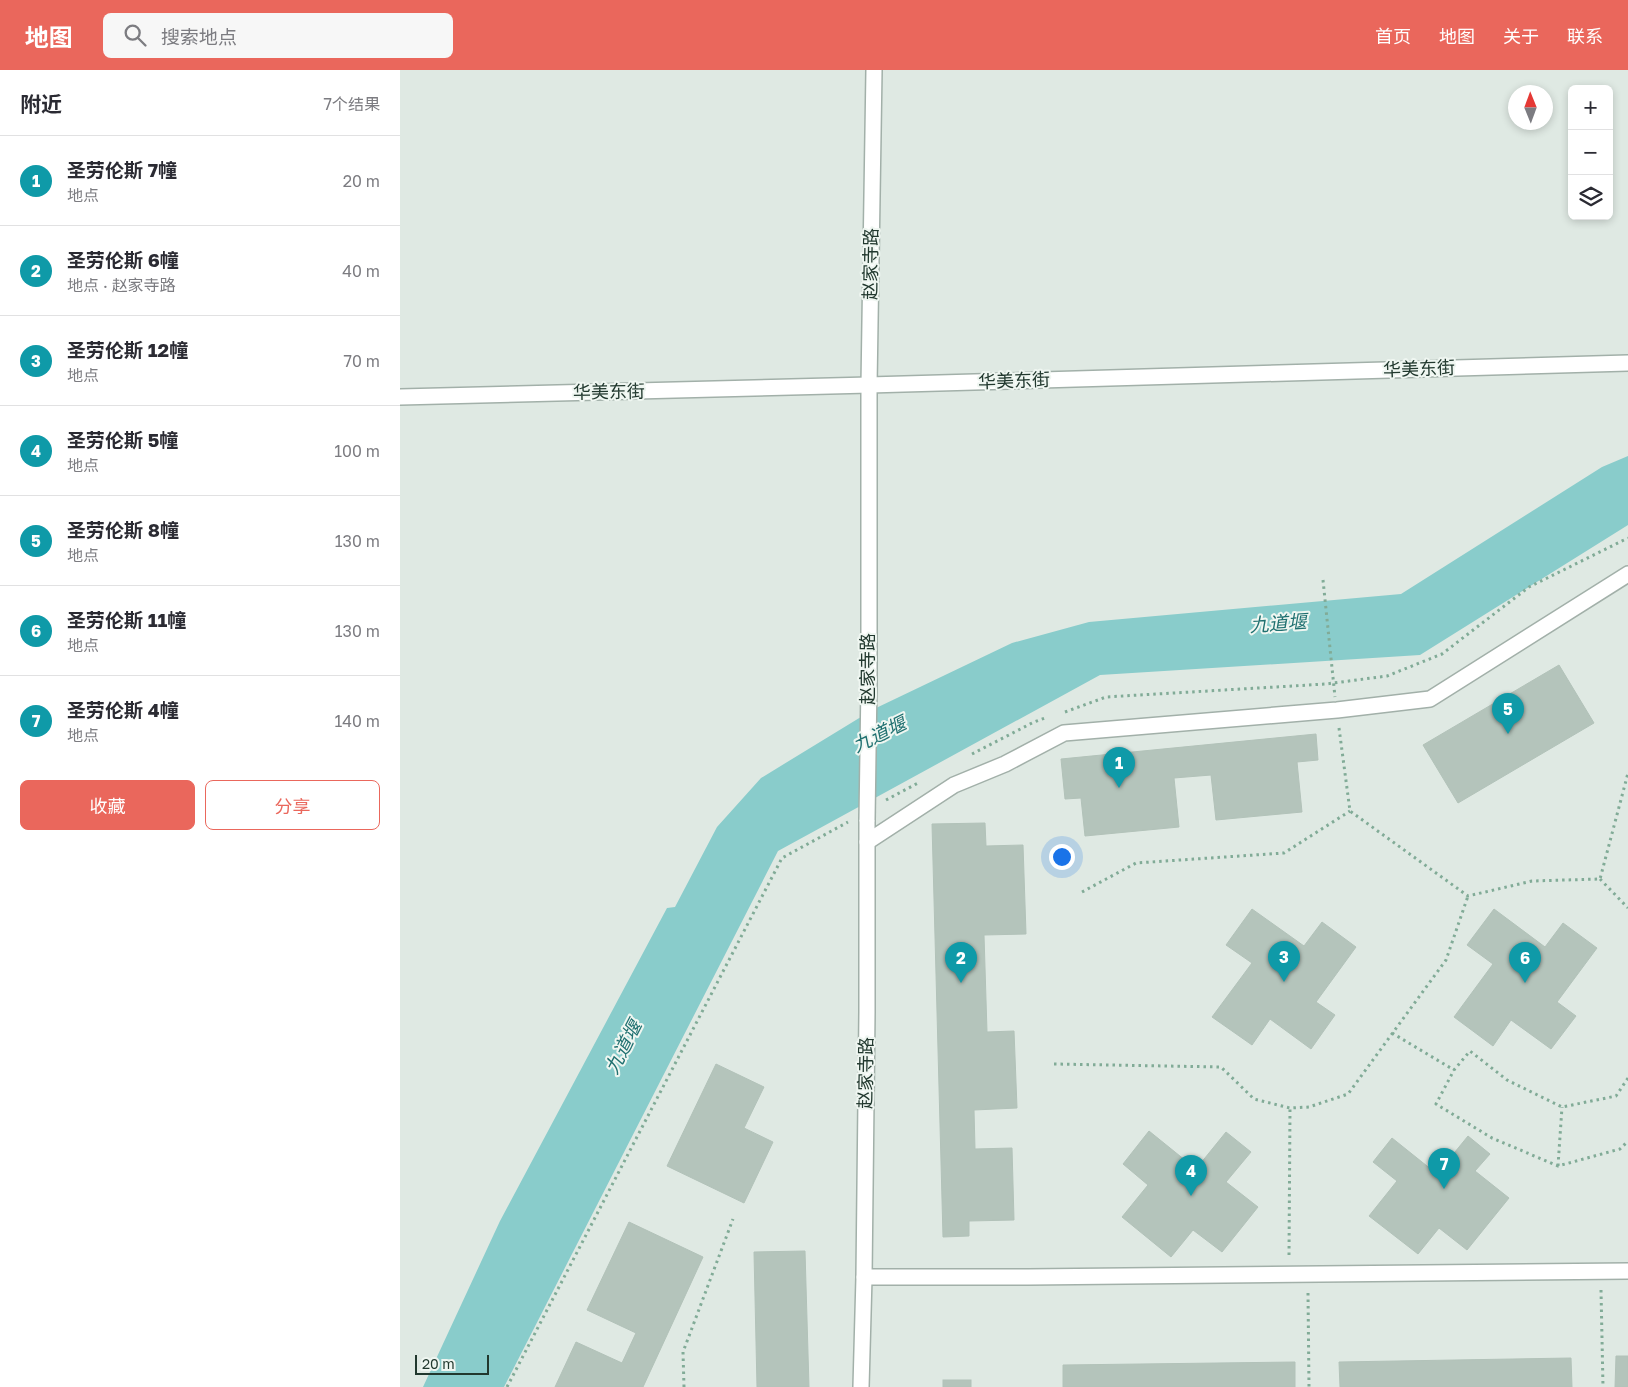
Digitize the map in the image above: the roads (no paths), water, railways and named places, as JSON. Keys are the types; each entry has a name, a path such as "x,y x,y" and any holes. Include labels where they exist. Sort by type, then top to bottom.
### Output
{"street":[{"name":"赵家寺路","path":"861,1387 864,1277 869,385 874,70"},
{"name":"华美东街","path":"400,397 1628,363"},
{"path":"867,842 954,785 1005,764 1064,733 1336,704 1430,699 1628,574"},
{"path":"864,1277 1628,1271"}],"water":[{"name":"九道堰","path":"1628,456 1628,525 1420,655 1100,675 778,851 504,1387 423,1387 500,1221 667,908 675,907 717,827 761,778 874,709 1012,643 1089,622 1401,594 1602,467"}],"place":[{"name":"圣劳伦斯 8幢","path":"1508,734"},
{"name":"圣劳伦斯 7幢","path":"1119,788"},
{"name":"圣劳伦斯 12幢","path":"1284,982"},
{"name":"圣劳伦斯 6幢","path":"961,983"},
{"name":"圣劳伦斯 11幢","path":"1525,983"},
{"name":"圣劳伦斯 4幢","path":"1444,1189"},
{"name":"圣劳伦斯 5幢","path":"1191,1196"}]}
